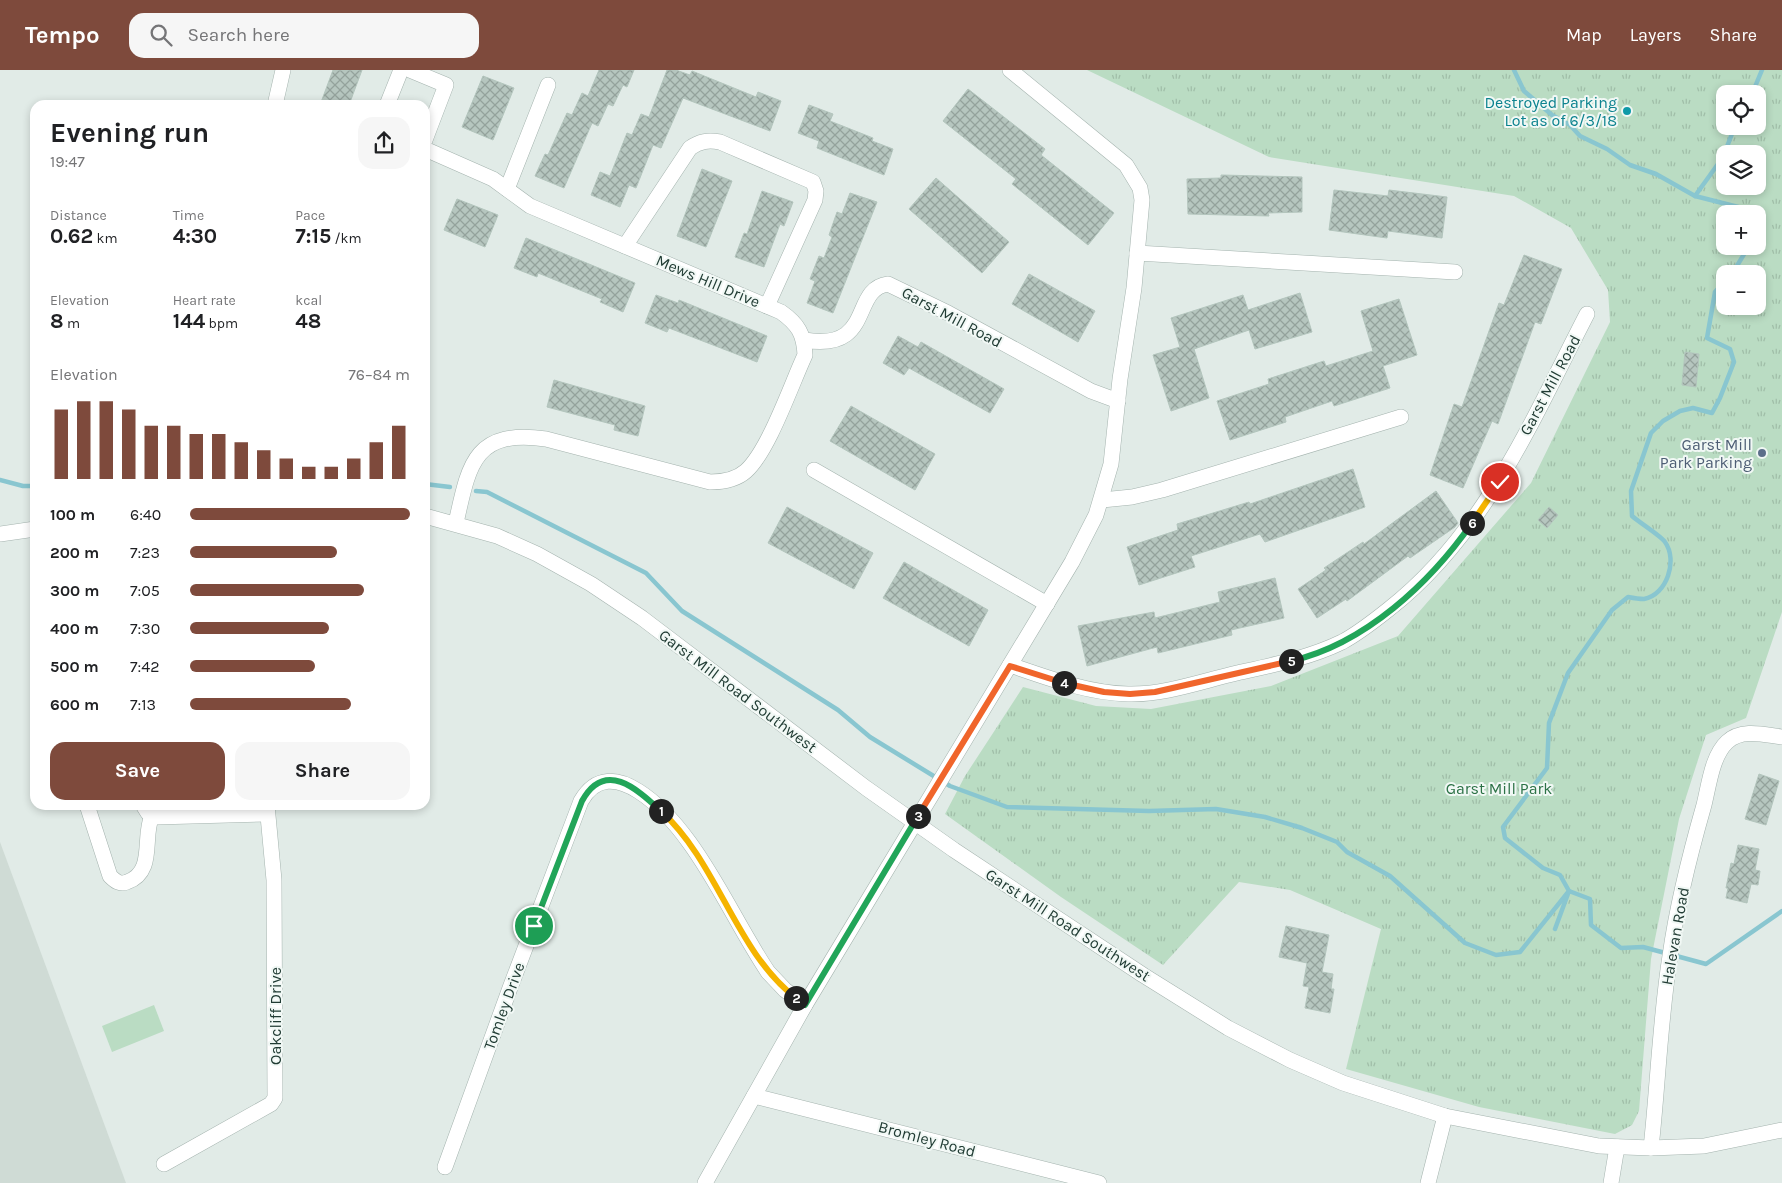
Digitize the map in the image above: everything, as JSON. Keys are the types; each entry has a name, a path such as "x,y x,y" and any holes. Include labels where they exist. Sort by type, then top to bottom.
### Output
{"street":[{"path":"275,100 283,70"},
{"path":"389,100 401,70"},
{"path":"410,70 446,85 430,127"},
{"path":"705,1183 805,1005 1072,562 1102,500 1111,464 1138,253 1142,200 1133,174 1126,165 1010,70"},
{"path":"507,190 548,85"},
{"name":"Mews Hill Drive","path":"430,151 481,173 530,206 767,306 815,200 816,190 813,182 720,142 708,140 698,142 690,148 625,246"},
{"path":"1138,253 1454,272"},
{"name":"Garst Mill Road","path":"804,340 832,341 847,334 859,320 868,295 872,290 880,285 888,284 948,313 1084,388 1118,401"},
{"path":"456,523 466,475 473,462 483,450 496,442 508,438 546,439 710,482 723,482 736,478 746,471 764,446 805,355 804,340 794,320 767,306"},
{"name":"Garst Mill Road","path":"1010,666 1104,692 1138,694 1155,692 1300,659 1344,641 1370,625 1410,593 1434,570 1470,526 1500,482 1587,314"},
{"path":"1102,500 1132,497 1162,490 1401,417"},
{"path":"814,470 1047,604"},
{"name":"Garst Mill Road Southwest","path":"430,517 497,536 537,554 591,584 642,618 914,822 1143,975 1228,1028 1290,1060 1343,1083 1445,1116 1502,1128 1617,1147 1704,1146 1782,1130"},
{"path":"0,534 30,530"},
{"name":"Halevan Road","path":"1651,1148 1665,998 1675,925 1694,838 1714,766 1720,750 1737,735 1750,734 1782,737"},
{"name":"Tomley Drive","path":"445,1167 510,988 582,801 594,784 600,781 612,780 625,783 668,818 689,842 768,972 805,1005"},
{"path":"89,810 110,876 115,881 122,883 129,882 139,873 145,862 148,850 148,810 202,816 258,810"},
{"name":"Oakcliff Drive","path":"164,1164 271,1104 275,1098 274,880 267,810"},
{"name":"Bromley Road","path":"754,1096 1099,1183"},
{"path":"1428,1183 1445,1116"},
{"path":"1611,1183 1617,1147"}],"shaded area":[{"path":"0,842 126,1183 0,1183"}],"green space":[{"name":"Garst Mill Park","path":"1087,70 1782,70 1782,612 1746,718 1706,735 1679,819 1651,959 1639,1111 1632,1125 1615,1134 1479,1107 1346,1069 1381,929 1290,890 1239,882 1163,965 1061,897 945,814 965,776 1023,687 1096,706 1151,709 1271,686 1398,636 1531,483 1610,322 1608,290 1571,228 1514,196 1269,157"},
{"path":"154,1005 164,1031 112,1052 102,1026"}],"building":[{"path":"333,70 362,70 351,100 322,100"},
{"path":"599,70 634,70 627,87 623,85 613,106 608,104 598,126 592,123 564,188 535,176 545,154 548,155 567,113 572,115 582,93 588,96"},
{"path":"667,70 676,70 690,75 692,71 756,97 758,92 781,101 770,131 683,98 661,148 653,145 636,188 629,185 620,207 591,195 600,172 610,176 627,133 632,135 641,114 649,117"},
{"path":"483,76 514,88 493,140 462,127"},
{"path":"968,89 1045,149 1041,155 1114,213 1088,245 1012,184 1016,179 943,121"},
{"path":"809,105 833,114 830,121 873,138 872,141 893,149 884,175 817,148 819,141 798,133"},
{"path":"702,169 732,181 706,247 677,236"},
{"path":"1221,175 1302,177 1302,212 1268,213 1269,216 1188,214 1187,179 1221,178"},
{"path":"936,178 1009,242 982,273 909,209"},
{"path":"1334,190 1388,196 1389,190 1447,197 1442,238 1388,231 1387,238 1329,230"},
{"path":"762,191 793,202 784,226 780,224 764,267 735,257 744,233 747,234"},
{"path":"850,193 877,202 833,313 807,303 815,281 810,279 819,256 824,258 832,237 829,235 837,212 842,214"},
{"path":"457,199 498,215 485,247 444,230"},
{"path":"526,238 635,283 623,312 600,302 602,299 538,273 537,277 514,268"},
{"path":"1524,255 1562,269 1541,324 1535,322 1498,424 1492,421 1463,488 1430,475 1454,404 1462,407 1499,303 1504,305"},
{"path":"1029,274 1095,311 1078,342 1012,304"},
{"path":"1300,293 1312,332 1255,349 1249,330 1194,349 1209,398 1171,411 1153,355 1180,347 1171,318 1243,295 1248,310"},
{"path":"656,295 678,303 679,300 767,336 757,362 669,328 667,332 645,323"},
{"path":"1399,299 1417,355 1383,366 1390,388 1334,406 1332,401 1285,417 1286,422 1230,440 1217,401 1269,384 1268,379 1324,361 1326,366 1373,351 1361,311"},
{"path":"898,336 918,347 921,342 1004,389 990,413 909,368 904,375 883,363"},
{"path":"1685,352 1699,354 1696,387 1682,385"},
{"path":"554,380 645,406 638,436 614,430 615,425 547,407"},
{"path":"851,406 935,454 915,490 830,441"},
{"path":"1353,469 1365,507 1265,542 1260,534 1191,556 1195,567 1139,585 1127,547 1178,530 1177,524 1249,502 1250,504"},
{"path":"1436,491 1458,523 1455,527 1410,558 1408,556 1347,601 1346,599 1317,618 1298,589 1326,570 1324,568 1363,542 1364,544"},
{"path":"787,507 873,553 854,589 768,543"},
{"path":"1549,507 1558,515 1547,528 1538,520"},
{"path":"904,562 988,610 969,646 883,598"},
{"path":"1275,578 1284,618 1231,630 1232,635 1158,653 1157,647 1087,666 1078,626 1154,612 1155,618 1220,602 1218,592"},
{"path":"1759,774 1779,781 1766,825 1745,819"},
{"path":"1738,845 1759,849 1755,870 1760,871 1758,885 1751,884 1747,903 1726,898 1731,863 1734,864"},
{"path":"1286,926 1329,935 1322,972 1333,974 1331,989 1334,989 1330,1013 1305,1008 1309,987 1303,986 1307,963 1279,957"}],"waterway":[{"path":"1514,70 1524,91 1552,115 1570,125 1580,136 1607,149 1630,165 1656,174 1695,196 1730,205"},
{"path":"1756,85 1762,70"},
{"path":"1695,196 1723,157 1732,135"},
{"path":"1737,265 1744,255"},
{"path":"476,491 487,492 646,573 682,611 838,710 870,737 950,786 1007,807 1149,811 1216,809 1265,817 1302,828 1337,842 1347,852 1390,876 1465,943 1496,955 1520,952 1569,891 1560,875 1543,868 1505,838 1503,827 1547,768 1549,723 1568,673 1612,610 1628,597 1644,599 1652,596 1659,591 1668,576 1670,567 1669,549 1663,539 1632,516 1631,491 1651,433 1663,421 1680,411 1693,408 1712,413 1720,398 1734,362 1730,349 1707,338 1716,291"},
{"path":"0,480 30,486"},
{"path":"430,485 450,487"},
{"path":"1555,929 1569,891 1590,899 1591,925 1621,948 1643,947 1706,964 1782,911"}],"place":[{"name":"Destroyed Parking Lot as of 6/3/18","path":"1627,111"},
{"name":"Garst Mill Park Parking","path":"1762,453"}],"route":[{"path":"534,926 585,794 594,784 600,781 612,780 625,783 644,796 668,818 689,842 724,896 754,951 768,972 805,1005 1010,666 1062,682 1104,692 1130,694 1155,692 1300,659 1322,651 1344,641 1370,625 1410,593 1434,570 1470,526 1500,482"}]}
